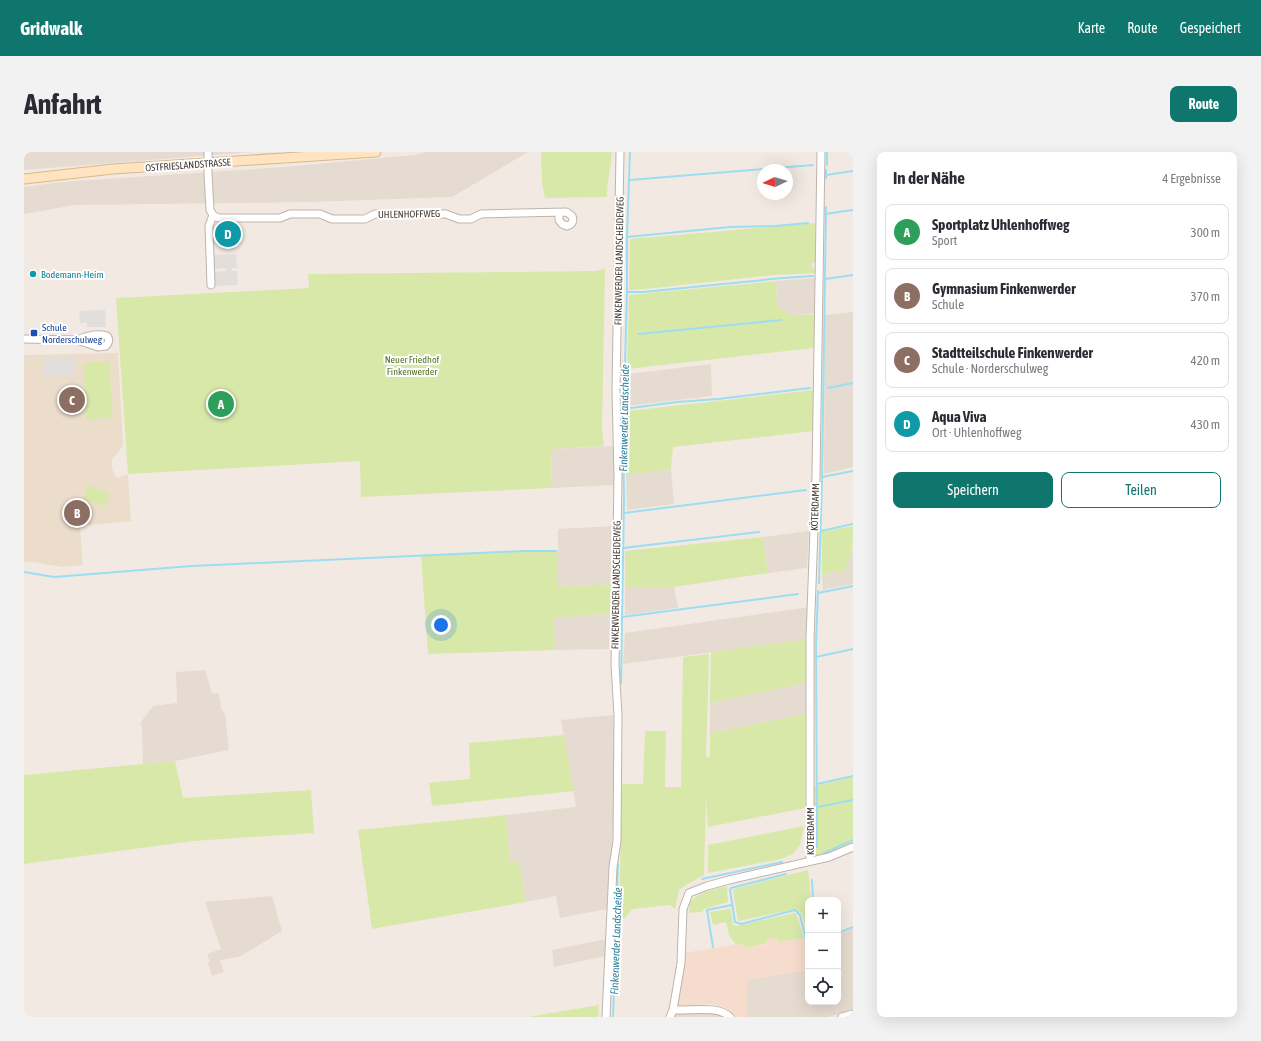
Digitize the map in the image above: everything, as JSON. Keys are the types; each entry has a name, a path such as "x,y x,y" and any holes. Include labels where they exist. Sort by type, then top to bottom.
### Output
{"street":[{"path":"208,152 210,206 213,215 209,226 211,285"},
{"name":"OSTFRIESLANDSTRASSE","path":"24,179 113,170 342,153 376,152"},
{"name":"FINKENWERDER LANDSCHEIDEWEG","path":"606,1017 613,868 617,841 618,715 615,665 618,476 616,391 620,152"},
{"name":"KÖTERDAMM","path":"810,861 810,639 816,467 821,152"},
{"name":"UHLENHOFFWEG","path":"213,215 221,218 283,218 290,214 320,214 332,220 365,219 375,214 446,214 459,219 471,219 481,214 559,213"},
{"path":"24,340 77,340"},
{"path":"670,1017 673,1010 681,963 683,909 689,893 729,880 829,857 853,847"},
{"path":"673,1010 716,1010 725,1013 730,1017"},
{"path":"842,1017 853,1014"}],"shaded area":[{"path":"24,152 252,152 24,170"},
{"path":"426,152 528,152 452,197 309,202 75,205 24,214 24,187 61,182 284,167 415,155"},
{"path":"236,254 237,268 232,268 232,271 237,271 238,285 215,286 215,272 226,271 225,268 215,269 214,255"},
{"path":"815,278 814,313 792,316 777,305 776,281"},
{"path":"105,310 106,327 87,327 87,322 80,323 79,311"},
{"path":"853,312 853,467 824,474 825,315"},
{"path":"118,353 123,445 112,460 112,468 117,478 128,474 131,521 80,526 83,565 62,567 24,562 24,355"},
{"path":"75,357 76,375 44,377 43,358"},
{"path":"711,364 712,396 627,406 629,374"},
{"path":"614,446 615,485 552,488 551,449"},
{"path":"671,469 674,504 627,510 626,475"},
{"path":"613,526 611,584 558,587 558,529"},
{"path":"809,531 807,568 768,573 763,537"},
{"path":"853,545 853,584 823,590 822,575 846,566 851,555"},
{"path":"625,587 674,587 678,608 625,615"},
{"path":"811,607 810,639 623,664 625,633"},
{"path":"611,613 610,649 555,650 554,618"},
{"path":"205,670 212,693 219,694 221,708 225,714 229,750 175,761 143,764 142,727 140,723 153,706 177,703 176,672"},
{"path":"810,682 810,713 710,733 710,703"},
{"path":"613,715 614,809 612,844 608,873 607,909 560,918 556,896 526,902 519,861 510,862 506,815 576,807 561,720"},
{"path":"272,896 282,931 239,957 220,960 224,972 212,976 207,954 221,949 205,902"},
{"path":"853,928 853,1010 828,1017 747,1017 747,980 805,970 805,1005 841,1005 841,934"},
{"path":"777,937 778,942 804,938 805,970 747,980 747,1017 736,1017 731,1011 721,1006 710,1004 677,1006 684,953 744,943 745,948 767,944 766,939"},
{"path":"606,939 605,956 554,967 552,950"},
{"path":"674,1013 719,1014 725,1017 673,1017"}],"green space":[{"path":"541,152 612,152 607,197 545,198 542,183"},
{"path":"815,223 815,262 812,263 812,267 815,269 815,273 774,275 629,290 630,239"},
{"name":"Neuer Friedhof Finkenwerder","path":"605,268 602,429 604,446 551,449 552,488 361,497 360,461 128,474 116,298 309,288 308,274 597,271"},
{"path":"776,281 777,305 792,316 814,314 814,348 627,369 629,295"},
{"path":"109,361 113,417 86,420 84,363"},
{"path":"814,390 814,431 673,447 671,469 626,475 625,434 628,411"},
{"path":"88,485 110,493 105,507 83,499"},
{"path":"853,526 851,553 847,566 838,574 836,571 822,575 822,532"},
{"path":"763,537 768,573 674,587 625,587 625,551"},
{"path":"558,551 558,587 611,584 611,613 554,618 555,650 428,654 421,555"},
{"path":"810,639 810,682 710,703 711,652"},
{"path":"709,654 706,758 710,756 710,733 805,714 805,808 708,827 706,797 704,875 679,890 675,909 670,905 633,909 619,923 622,784 643,784 645,731 666,731 665,787 681,787 683,657"},
{"path":"564,735 574,791 432,806 429,783 470,779 469,743"},
{"path":"175,761 183,798 311,790 314,833 193,841 24,864 24,775"},
{"path":"853,777 853,847 810,861 810,787"},
{"path":"506,815 510,862 519,861 526,902 372,929 358,830"},
{"path":"804,826 800,845 793,854 781,859 708,873 708,845"},
{"path":"808,870 811,897 805,897 805,926 802,914 796,909 738,921 733,891 734,889"},
{"path":"727,886 728,902 704,909 702,912 689,913 690,902 698,896 707,891"},
{"path":"730,909 733,925 737,926 794,913 796,914 804,938 778,942 777,937 767,939 767,943 745,948 744,943 736,945 729,935 726,922 713,925 710,912"},
{"path":"599,1005 598,1017 528,1017"}],"waterway":[{"name":"Finkenwerder Landscheide","path":"621,683 624,498 623,436 630,152"},
{"path":"827,152 827,165"},
{"path":"630,180 813,165"},
{"path":"826,170 826,178"},
{"path":"826,175 853,171"},
{"path":"819,583 826,207"},
{"path":"825,214 853,210"},
{"path":"627,237 730,227 775,226 808,223"},
{"path":"825,279 853,275"},
{"path":"627,292 643,292 813,276"},
{"path":"639,334 781,320"},
{"path":"828,388 853,383"},
{"path":"624,408 810,388"},
{"path":"822,477 853,471"},
{"path":"624,513 806,490"},
{"path":"821,531 853,524"},
{"path":"623,548 759,532"},
{"path":"24,572 54,577 192,566 523,551 556,551"},
{"path":"818,593 853,586"},
{"path":"817,847 816,644 818,591"},
{"path":"622,617 798,594"},
{"path":"816,657 853,649"},
{"path":"817,784 853,776"},
{"path":"818,807 853,800"},
{"path":"824,853 853,840"},
{"path":"702,879 782,862"},
{"name":"Finkenwerder Landscheide","path":"613,1017 618,864"},
{"path":"786,874 731,888 730,890 735,922 741,924 795,910 800,915 805,936"},
{"path":"812,880 813,897"},
{"path":"713,947 707,910 732,905"},
{"path":"841,932 853,927"}],"place":[{"name":"Aqua Viva","path":"228,234"},
{"name":"Bodemann-Heim","path":"33,274"},
{"name":"Schule Norderschulweg","path":"34,333"},
{"name":"Stadtteilschule Finkenwerder","path":"72,400"},
{"name":"Sportplatz Uhlenhoffweg","path":"221,404"},
{"name":"Gymnasium Finkenwerder","path":"77,513"}]}
